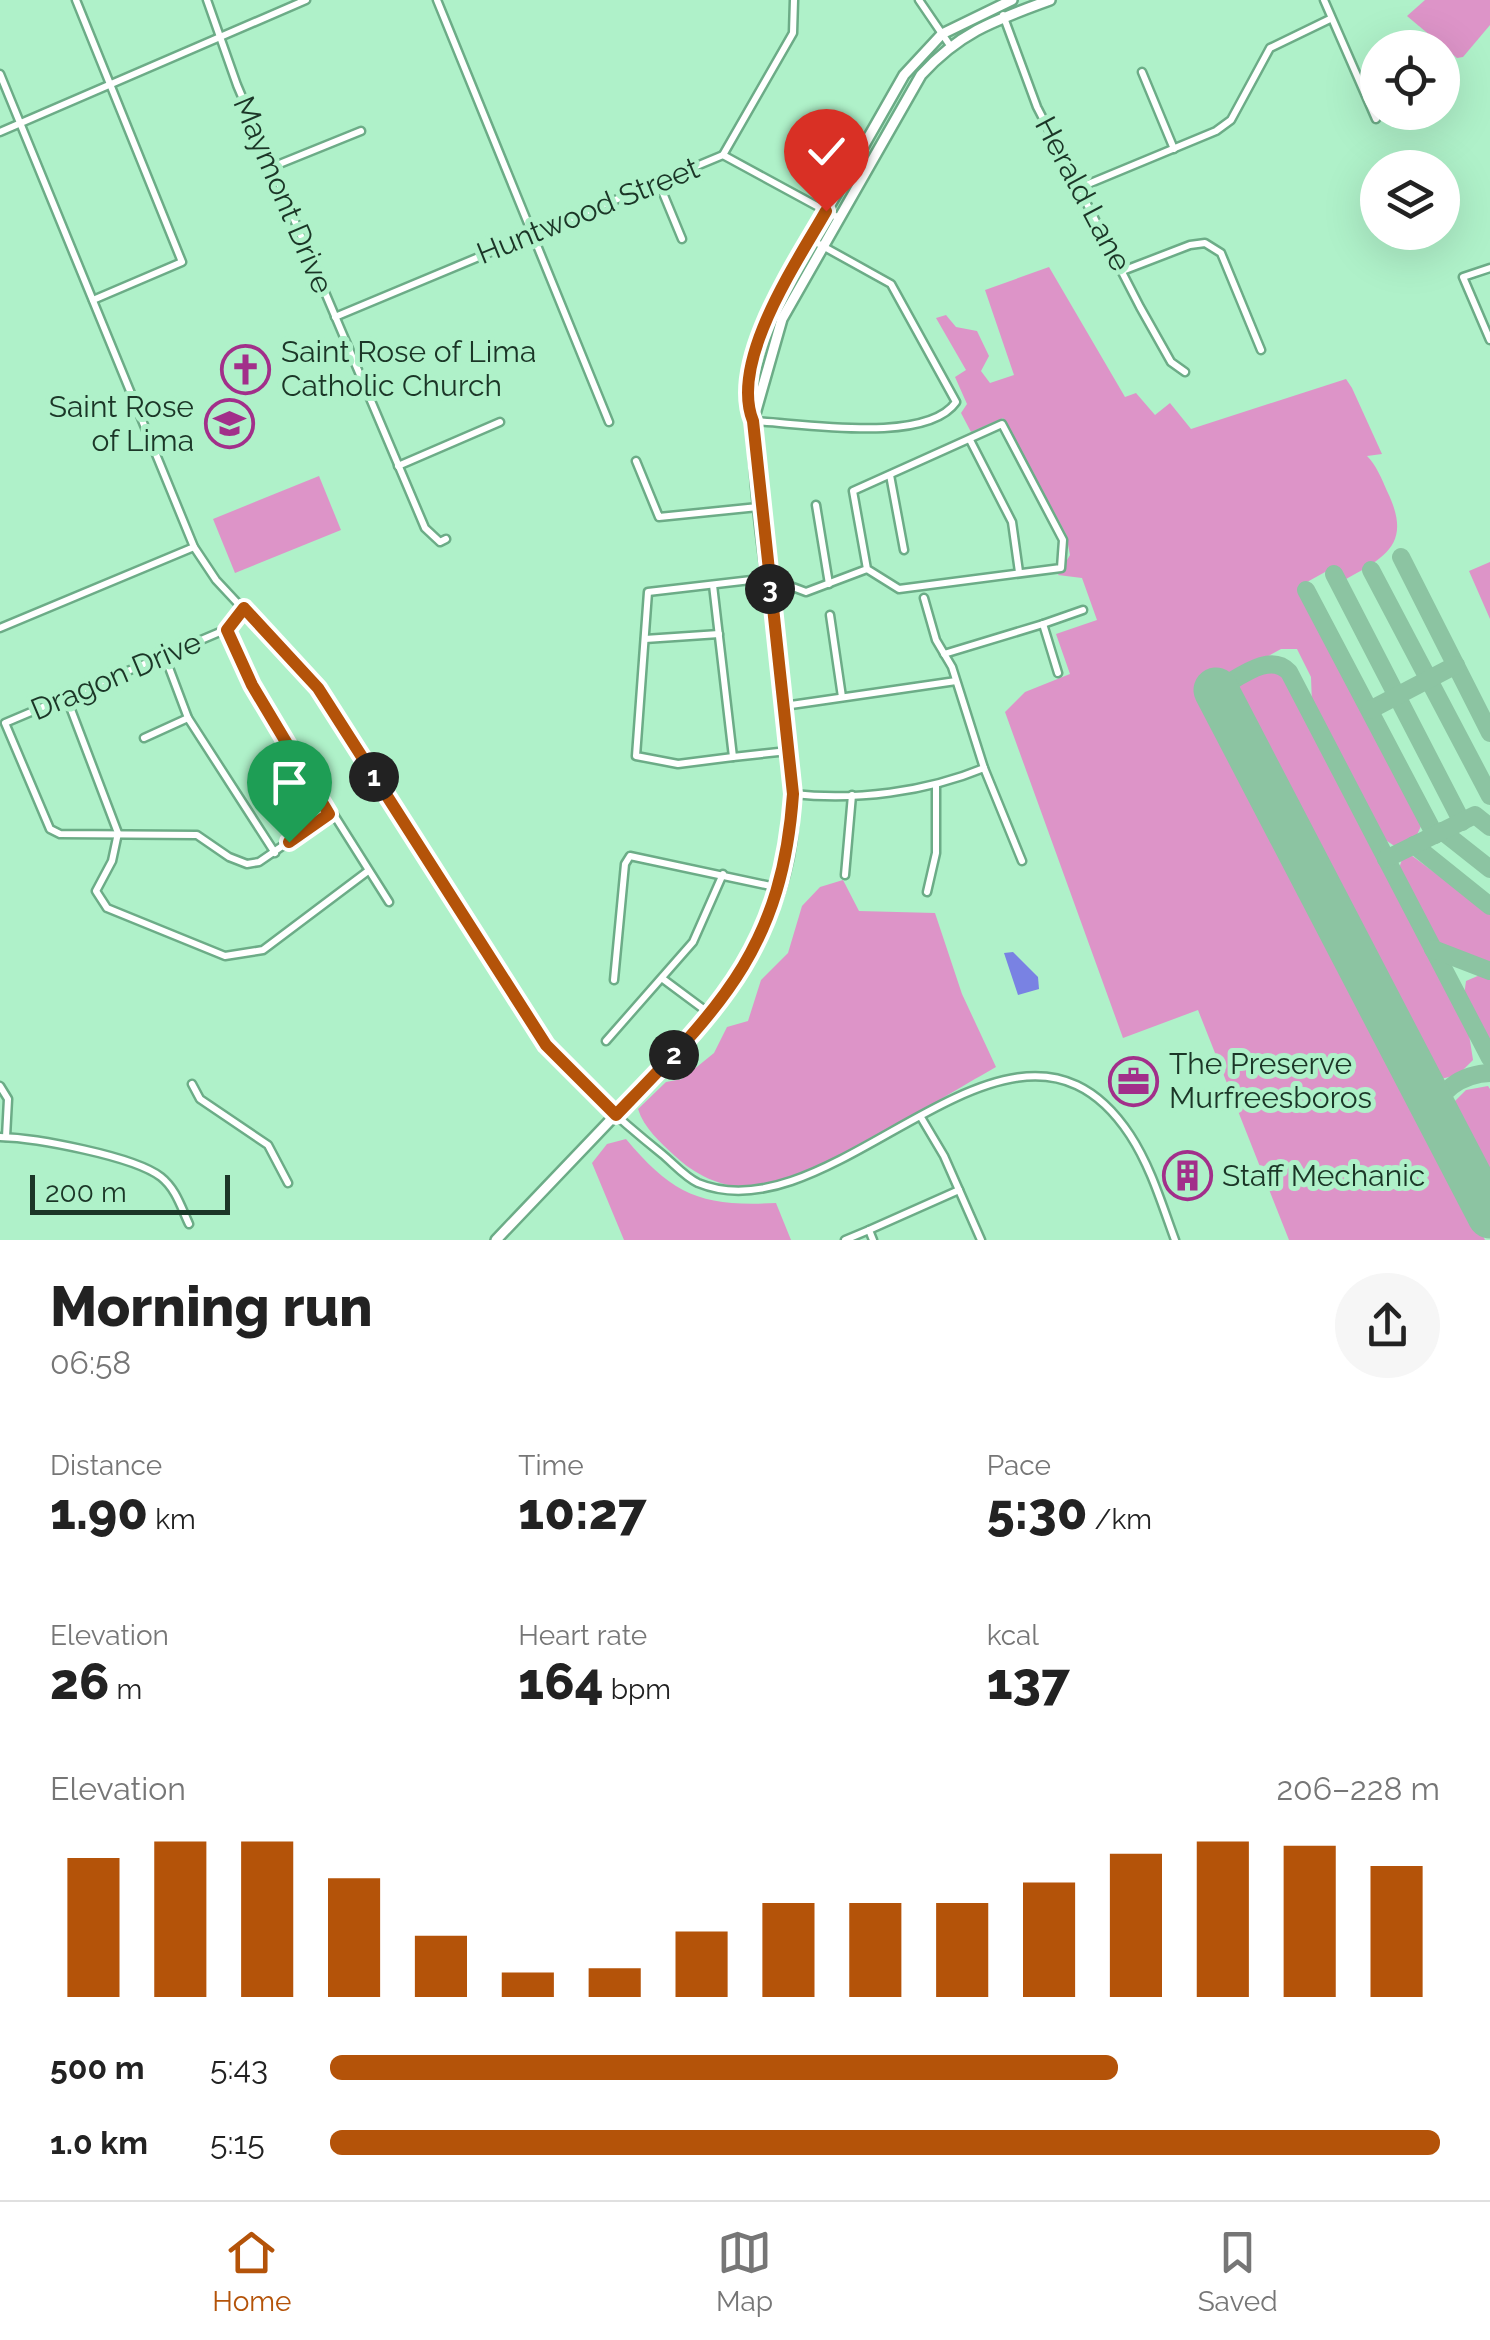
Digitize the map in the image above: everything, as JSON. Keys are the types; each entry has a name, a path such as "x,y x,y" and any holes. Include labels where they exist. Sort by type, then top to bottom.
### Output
{"main road":[{"path":"496,1240 711,1014 747,966 780,888 793,794 753,421 748,408 761,335 773,305 904,75 942,34 1012,0"},
{"path":"753,421 782,319 901,106 949,44 1050,0"}],"street":[{"path":"76,0 182,262 93,300"},
{"name":"Maymont Drive","path":"207,0 272,167 425,528 440,542 446,539"},
{"path":"0,132 306,0"},
{"path":"437,0 610,422"},
{"path":"723,156 793,32 798,12 794,0"},
{"path":"919,0 949,44"},
{"path":"1324,0 1360,84"},
{"name":"Herald Lane","path":"999,5 1037,107 1171,362 1184,372"},
{"path":"1081,187 1232,120 1270,48 1330,19"},
{"path":"1142,72 1174,148"},
{"path":"0,74 194,546 216,580 318,688 546,1045 616,1115 697,1183 745,1193 797,1183 979,1088 1024,1077 1054,1080 1079,1089 1111,1110 1131,1136 1152,1177 1175,1240"},
{"path":"272,167 361,131"},
{"name":"Huntwood Street","path":"335,318 723,156 837,217"},
{"path":"658,181 682,239"},
{"path":"753,421 902,428 948,412 956,402 892,284 810,239"},
{"path":"1125,270 1190,245 1205,243 1222,253 1261,350"},
{"path":"1490,268 1463,277 1490,340"},
{"path":"398,466 500,422"},
{"path":"1002,424 1063,540 1061,568 899,589 867,569 853,491 890,475 1002,424"},
{"path":"970,440 1012,522 1020,572"},
{"path":"636,461 659,517 760,507"},
{"path":"890,475 904,550"},
{"path":"816,506 829,584"},
{"path":"0,628 194,546"},
{"path":"788,751 678,764 636,756 648,592 768,578 806,592 867,569"},
{"path":"713,585 734,757"},
{"path":"924,598 984,768 1022,860"},
{"path":"244,608 227,630 252,685 329,814 389,902"},
{"path":"944,654 1083,610"},
{"path":"830,615 842,698"},
{"path":"1043,624 1058,672"},
{"name":"Dragon Drive","path":"118,833 60,834 50,829 5,723 227,630"},
{"path":"646,640 719,634"},
{"path":"164,657 188,718 274,853"},
{"path":"783,706 956,681"},
{"path":"66,699 118,833 112,861 96,892 107,908 226,956 264,950 368,872"},
{"path":"144,738 188,718"},
{"path":"793,794 852,795 936,785 984,768"},
{"path":"927,892 936,853 936,785"},
{"path":"845,875 852,795"},
{"path":"118,833 197,836 247,864 274,853 329,814"},
{"path":"614,980 625,864 630,856 780,888"},
{"path":"606,1041 693,942 723,874"},
{"path":"663,979 711,1014"},
{"path":"192,1084 200,1099 268,1144 288,1182"},
{"path":"0,1086 8,1099 3,1137 54,1143 150,1170 174,1189 189,1224"},
{"path":"922,1119 960,1190 981,1240"},
{"path":"845,1240 960,1190"},
{"path":"869,1230 873,1240"}],"shaded area":[{"path":"1425,0 1490,0 1490,25 1463,57 1460,58 1460,30 1424,30 1407,16"},
{"path":"1049,267 1125,397 1136,393 1155,415 1170,403 1191,429 1346,379 1382,454 1367,456 1394,508 1397,523 1392,546 1374,563 1346,579 1336,566 1298,587 1422,824 1415,839 1396,847 1381,837 1312,704 1311,677 1297,649 1281,649 1199,694 1485,1240 1289,1240 1198,1010 1123,1038 1005,712 1025,692 1070,674 1056,634 1097,620 1082,578 1058,575 1070,555 1066,534 1003,418 971,432 961,413 967,404 955,377 966,370 936,318 946,315 956,327 977,331 989,356 981,371 990,383 1014,375 985,290"},
{"path":"319,476 341,530 235,573 213,519"},
{"path":"1490,562 1490,619 1469,571"},
{"path":"1263,670 1283,675 1468,1028 1473,1060 1458,1075 1436,1080 1236,697 1240,684"},
{"path":"1411,855 1490,914 1490,965 1439,946 1398,872 1403,856"},
{"path":"843,880 859,911 935,913 962,994 996,1067 873,1138 803,1172 750,1187 710,1179 691,1169 664,1145 648,1129 638,1109 666,1082 682,1079 714,1053 727,1027 748,1021 761,980 788,953 802,906 820,887"},
{"path":"1480,975 1490,978 1490,1046 1464,996 1466,981"},
{"path":"1488,1086 1490,1185 1449,1107 1466,1090"},
{"path":"626,1139 659,1173 690,1194 728,1203 776,1203 791,1240 624,1240 592,1163 607,1144"}],"water":[{"path":"1013,952 1038,977 1039,989 1018,995 1004,953"}],"taxiway":[{"path":"1401,557 1490,733"},
{"path":"1371,570 1490,796"},
{"path":"1334,574 1462,822"},
{"path":"1306,590 1435,835"},
{"path":"1370,710 1456,665"},
{"path":"1216,690 1263,666 1281,666 1289,672 1490,1058"},
{"path":"1386,859 1475,815 1490,827"},
{"path":"1442,831 1490,869"},
{"path":"1414,845 1490,906"},
{"path":"1433,949 1490,971"},
{"path":"1440,1120 1440,1101 1452,1086 1470,1076 1490,1073"}],"runway":[{"path":"1216,690 1490,1216"}],"place":[{"name":"Saint Rose of Lima Catholic Church","path":"246,369"},
{"name":"Saint Rose of Lima","path":"229,424"},
{"name":"The Preserve Murfreesboros","path":"1134,1081"},
{"name":"Staff Mechanic","path":"1187,1176"}],"route":[{"path":"289,842 329,814 252,685 227,630 244,608 318,688 546,1045 572,1076 616,1115 692,1037 747,966 768,924 790,843 793,794 754,460 753,421 748,408 761,335 773,305 826,211"}]}
